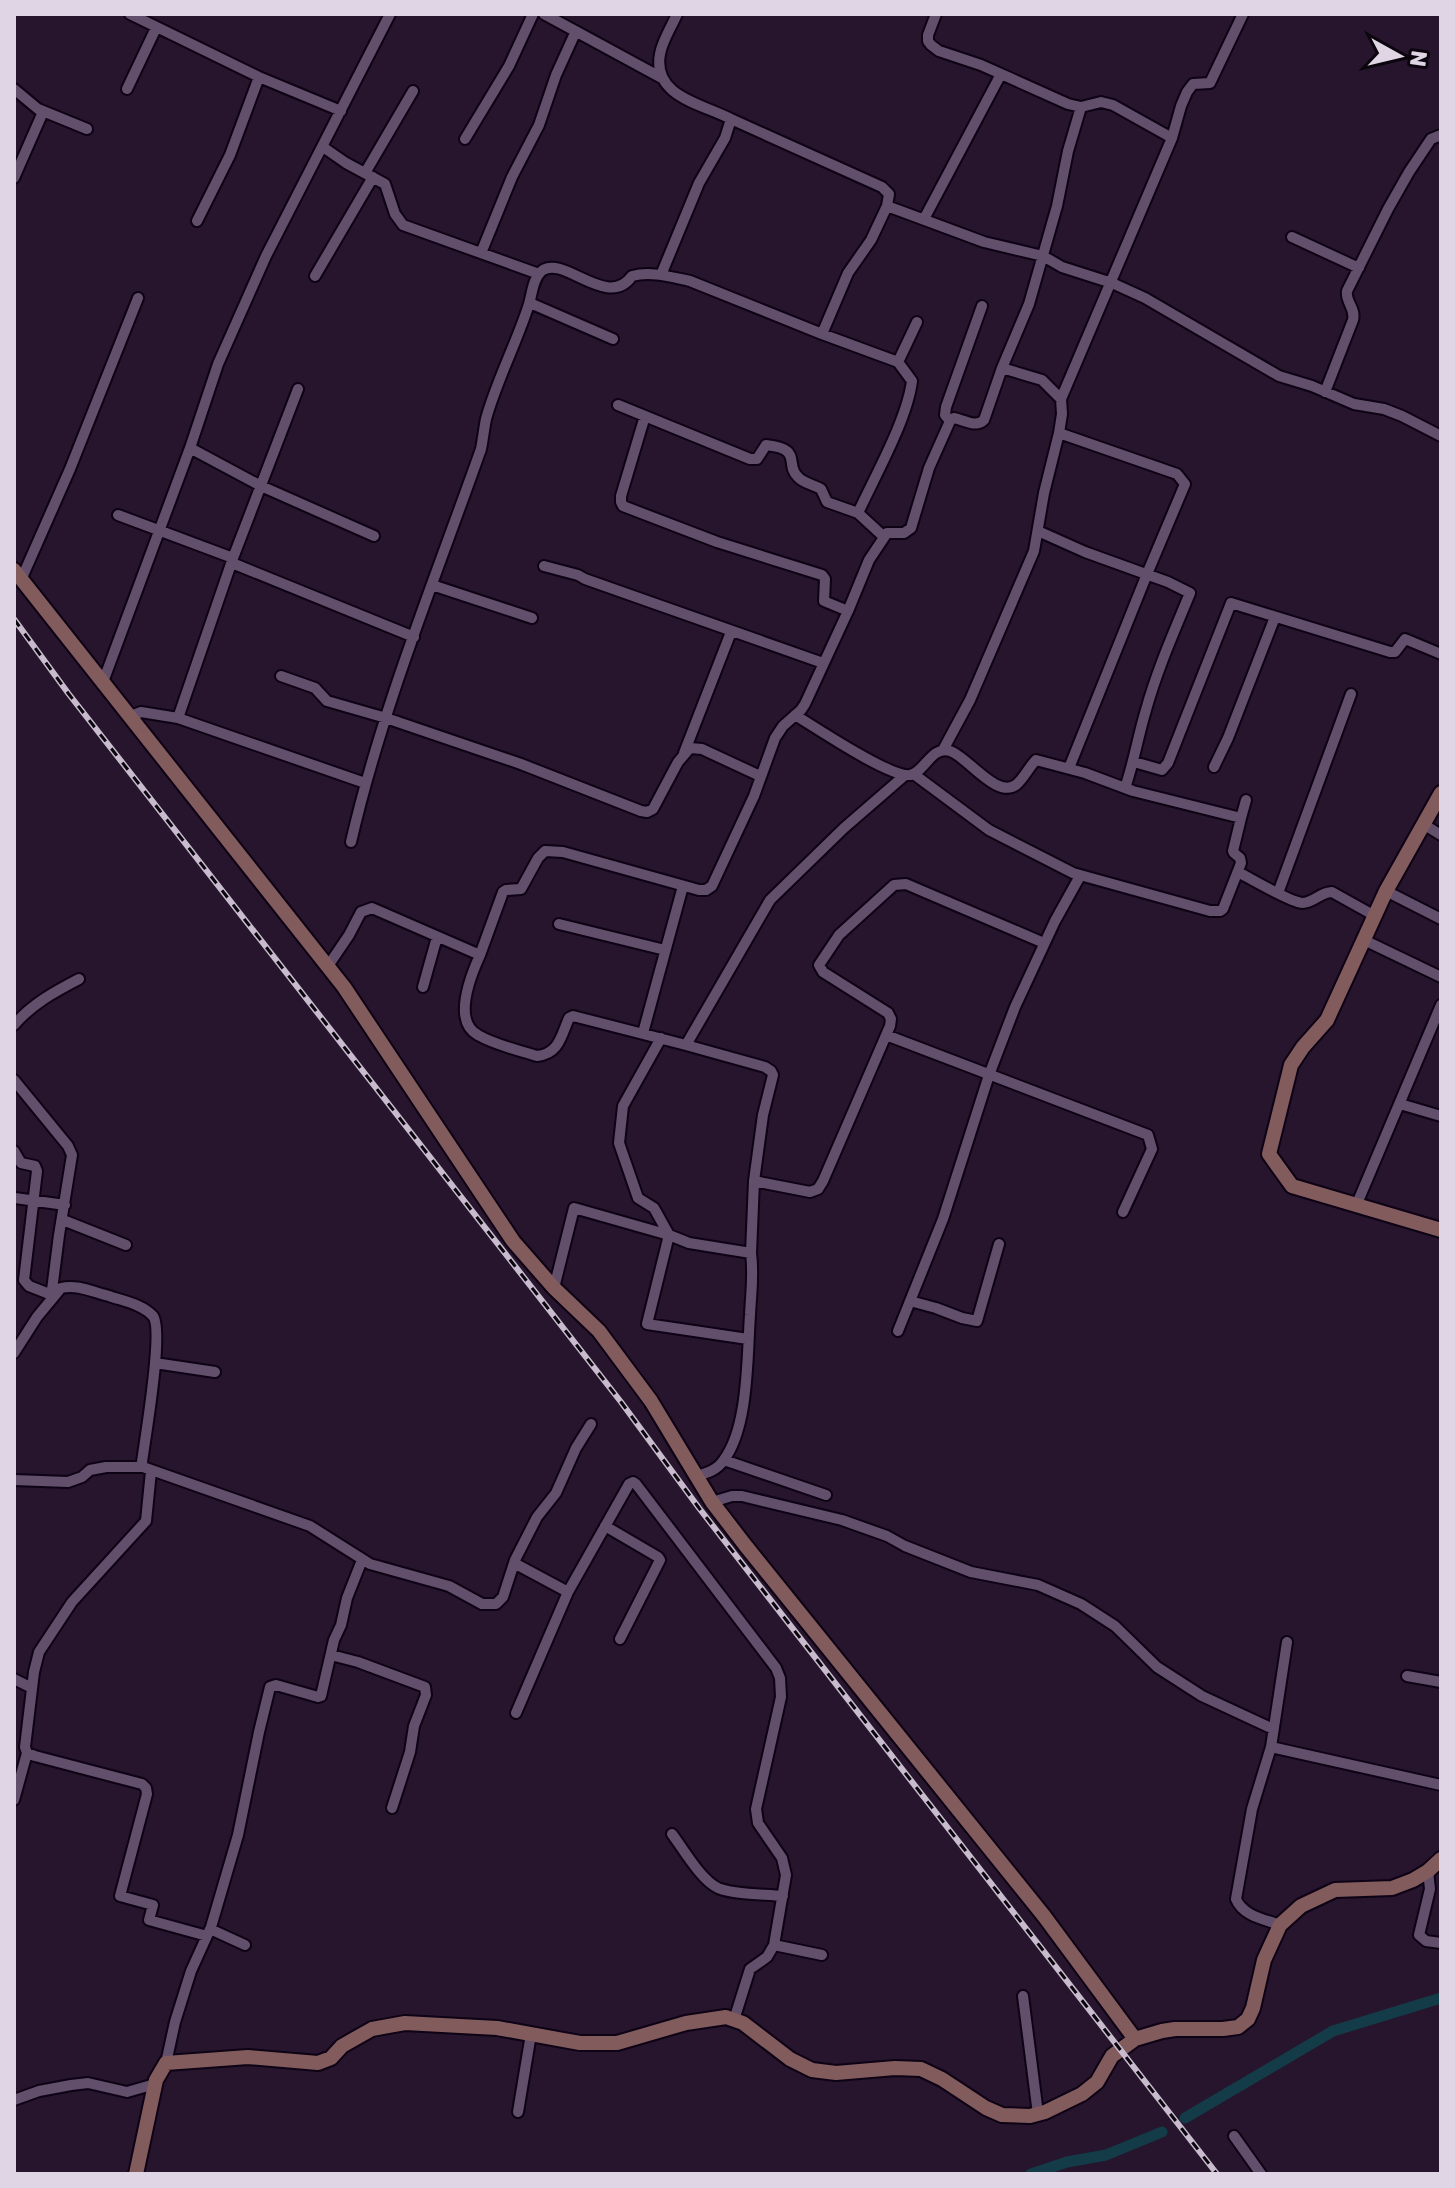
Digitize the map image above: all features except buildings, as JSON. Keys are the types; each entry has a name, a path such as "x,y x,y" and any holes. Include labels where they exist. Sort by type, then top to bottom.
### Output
{"street":[{"path":"130,14 259,77 341,111"},
{"path":"127,89 157,14"},
{"path":"103,682 218,364 266,256 390,14"},
{"path":"465,139 509,66 533,14"},
{"path":"544,14 660,77 671,91 882,187 889,194 887,206 871,240 848,273 822,334"},
{"path":"660,77 660,53 677,14"},
{"path":"936,14 928,35 931,45 946,54 966,59 1068,104 1081,107 1101,102 1113,105 1172,138"},
{"path":"943,750 970,700 1034,551 1059,433 1061,399 1172,138 1187,92 1193,84 1210,83 1243,14"},
{"path":"481,253 512,177 539,125 556,75 576,31"},
{"path":"924,219 1001,74"},
{"path":"197,221 230,155 259,77"},
{"path":"14,89 43,112 87,129"},
{"path":"315,276 413,91"},
{"path":"697,1476 716,1469 724,1460 741,1412 754,1274 751,1253 754,1181 763,1115 773,1075 765,1067 573,1016 569,1018 555,1050 537,1056 478,1036 469,1029 464,1011 469,982 503,892 521,889 545,851 563,852 699,890 712,886 754,796 775,738 805,704 883,536 911,528 929,468 950,421 954,418 975,424 984,420 1029,304 1081,107"},
{"path":"14,178 43,112"},
{"path":"661,275 699,183 725,138 731,119"},
{"path":"1325,392 1353,320 1347,291 1409,172 1431,139 1441,135"},
{"path":"323,147 382,181 388,188 395,214 403,225 539,274"},
{"path":"887,206 984,242 1043,256 1062,267 1112,283 1145,298 1279,376 1354,404 1384,409 1441,436"},
{"path":"1292,237 1359,268"},
{"path":"351,842 365,783 481,449 487,417 536,279 543,270 551,268 613,288 626,284 632,276 642,273 690,281 898,362 912,381 911,391 858,513"},
{"path":"138,298 70,469 18,575 328,966 395,1061 513,1241 554,1288 599,1331 651,1401 712,1502 1044,1916 1135,2039"},
{"path":"530,303 613,339"},
{"path":"950,421 945,415 946,407 982,306"},
{"path":"898,362 917,322"},
{"path":"1002,368 1042,380 1061,399"},
{"path":"178,718 232,561 298,389"},
{"path":"618,405 750,459 757,459 766,445 789,452 793,458 793,470 799,479 821,489 827,502 858,513 883,536"},
{"path":"645,416 621,496 623,506 717,542 822,575 825,579 824,601 848,611"},
{"path":"1059,433 1177,474 1185,484 1069,768"},
{"path":"190,448 261,486 374,536"},
{"path":"118,515 414,637"},
{"path":"1038,531 1190,593 1146,709 1125,788"},
{"path":"544,566 578,575 823,663"},
{"path":"432,585 532,618"},
{"path":"1134,762 1162,770 1168,763 1231,603 1390,652 1395,652 1405,639 1441,654"},
{"path":"1214,767 1275,617"},
{"path":"281,676 315,688 327,701 521,764 647,812 653,809 683,755 731,632"},
{"path":"1278,893 1351,694"},
{"path":"131,716 141,712 178,718 365,783"},
{"path":"795,715 887,771 909,775 989,830 1080,876 1216,912 1223,909 1238,872 1241,860 1233,851 1246,800"},
{"path":"683,755 690,748 702,749 760,776"},
{"path":"686,1045 770,900 844,828 943,750 951,751 993,784 1007,789 1016,786 1036,760 1173,802 1241,818"},
{"path":"1441,793 1386,891 1327,1020 1291,1065 1269,1154 1292,1186 1441,1230"},
{"path":"1423,824 1441,835"},
{"path":"1238,872 1297,902 1304,903 1326,891 1332,892 1375,916"},
{"path":"898,1331 943,1219 989,1075 1015,1007 1044,943 1080,876"},
{"path":"754,1181 801,1191 818,1189 891,1019 888,1013 823,972 819,965 839,935 894,885 906,884 1044,943"},
{"path":"643,1033 683,886"},
{"path":"1386,891 1441,919"},
{"path":"328,966 361,912 372,908 480,955"},
{"path":"559,924 665,950"},
{"path":"423,987 437,937"},
{"path":"1364,940 1441,977"},
{"path":"14,1025 51,993 79,979"},
{"path":"1356,1206 1441,1005"},
{"path":"886,1035 1148,1135 1152,1149 1123,1212"},
{"path":"661,1038 623,1106 619,1143 638,1198 654,1208 669,1235 647,1324 748,1339"},
{"path":"14,1080 72,1155 51,1298"},
{"path":"1400,1104 1441,1116"},
{"path":"14,1151 21,1163 37,1168 24,1280 51,1298"},
{"path":"15,1198 65,1205"},
{"path":"554,1288 574,1208 689,1243 751,1253"},
{"path":"63,1220 126,1245"},
{"path":"910,1301 977,1321 999,1244"},
{"path":"14,1353 37,1317 61,1288 78,1287 133,1303 156,1320 155,1363 142,1462 147,1469 146,1521 85,1587 39,1652 32,1688 25,1747 27,1753 14,1800"},
{"path":"155,1363 215,1372"},
{"path":"14,1480 68,1482 90,1470 106,1467 147,1469 310,1526 362,1560 449,1586 485,1604 496,1604 502,1599 514,1563 537,1517 556,1493 576,1448 591,1424"},
{"path":"724,1460 826,1495"},
{"path":"516,1713 568,1592 629,1484 633,1482 776,1668 780,1678 781,1697 756,1809 758,1823 786,1866 783,1896 774,1945 767,1957 750,1969 734,2020"},
{"path":"712,1502 742,1496 815,1513 876,1532 971,1572 1038,1585 1081,1604 1115,1626 1157,1667 1202,1696 1273,1729"},
{"path":"605,1526 660,1560 620,1639"},
{"path":"136,2174 155,2084 166,2063 191,1971 208,1933 238,1835 270,1687 276,1685 321,1696 334,1640 362,1560"},
{"path":"514,1563 568,1592"},
{"path":"1280,1925 1245,1912 1236,1899 1252,1809 1271,1747 1287,1642"},
{"path":"331,1655 425,1687 426,1695 414,1726 410,1752 392,1808"},
{"path":"1407,1676 1441,1682"},
{"path":"14,1679 32,1688"},
{"path":"1271,1747 1441,1785"},
{"path":"27,1753 142,1784 147,1794 120,1896 153,1905 149,1920 245,1945"},
{"path":"672,1834 700,1873 715,1887 783,1896"},
{"path":"166,2063 248,2057 318,2063 331,2058 342,2046 372,2029 405,2023 497,2028 580,2043 617,2043 686,2023 726,2017 743,2023 790,2059 812,2070 836,2073 921,2069 1002,2115 1030,2116 1082,2094 1097,2082 1112,2056 1135,2039 1175,2029 1238,2027 1248,2019 1253,2008 1264,1960 1280,1925 1301,1906 1335,1890 1392,1888 1428,1871 1441,1859"},
{"path":"1428,1871 1430,1889 1419,1935 1426,1941 1441,1943"},
{"path":"774,1945 822,1955"},
{"path":"1023,1996 1038,2114"},
{"path":"518,2112 531,2034"},
{"path":"14,2100 39,2091 88,2083 127,2092 155,2084"},
{"path":"1234,2136 1261,2174"}],"waterway":[{"path":"1185,2118 1333,2031 1441,1998"},
{"path":"1031,2174 1067,2162 1106,2155 1162,2132"}],"railway":[{"path":"14,619 68,693 1217,2174"}]}
